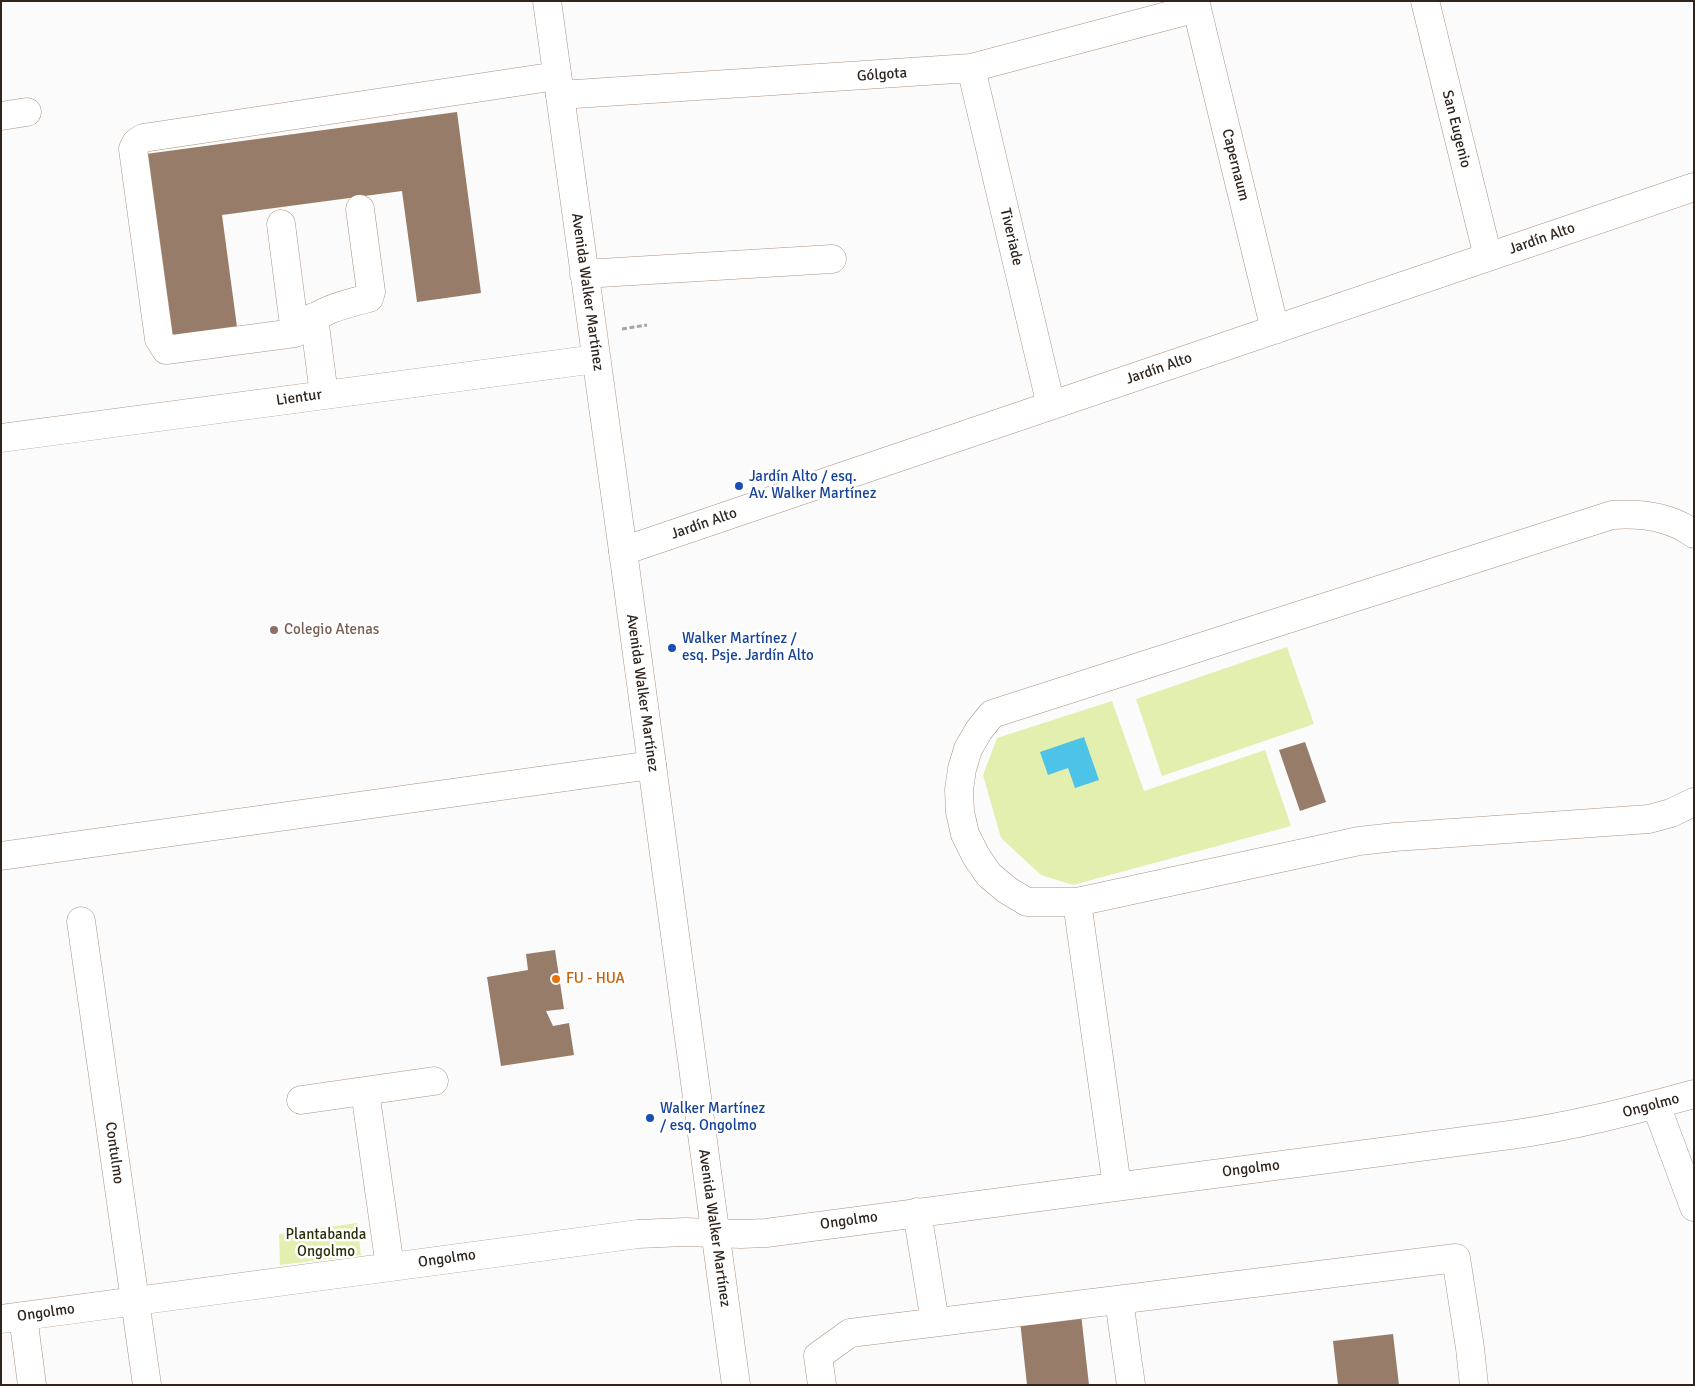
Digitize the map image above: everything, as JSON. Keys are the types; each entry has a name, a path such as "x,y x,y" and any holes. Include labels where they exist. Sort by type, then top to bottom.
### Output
{"street":[{"name":"Avenida Walker Martínez","path":"547,1 736,1385"},
{"name":"San Eugenio","path":"1425,1 1488,257"},
{"name":"Gólgota","path":"304,325 166,350 161,345 133,149 136,143 143,138 558,86 971,68 1196,5"},
{"name":"Capernaum","path":"1196,5 1275,330"},
{"name":"Tiveriade","path":"971,68 1051,406"},
{"name":"Jardín Alto","path":"623,551 1694,187"},
{"path":"304,325 326,310 341,304 369,298 371,292 360,209"},
{"path":"281,224 304,325 324,395"},
{"path":"584,274 832,259"},
{"name":"Lientur","path":"1,438 596,359"},
{"path":"1694,534 1671,522 1650,516 1631,513 1612,515 992,714 968,749 962,769 959,790 960,812 965,834 976,856 989,875 1007,890 1027,902 1077,902 1359,841 1649,819 1671,813 1694,802"},
{"path":"1,856 652,764"},
{"path":"1077,902 1117,1186"},
{"name":"Contulmo","path":"81,921 146,1385"},
{"path":"301,1100 434,1081"},
{"path":"365,1091 390,1267"},
{"name":"Ongolmo","path":"12,1317 638,1234 685,1232 766,1233 1548,1130 1621,1114 1694,1094"},
{"path":"1656,1105 1694,1206"},
{"path":"917,1212 935,1322"},
{"path":"822,1385 818,1356 850,1333 1456,1258 1474,1385"},
{"path":"1119,1300 1131,1385"},
{"path":"12,1317 32,1385"}],"green space":[{"path":"1287,647 1314,724 1162,776 1136,699"},
{"path":"1112,701 1144,791 1265,750 1291,826 1073,885 1041,875 1001,838 983,775 997,738"},
{"name":"Plantabanda Ongolmo","path":"357,1223 361,1255 280,1265 279,1234"}],"water":[{"path":"1084,737 1099,780 1075,788 1068,768 1048,775 1040,752"}],"building":[{"path":"457,112 481,293 417,302 402,191 222,215 237,327 170,336 146,154"},
{"path":"1305,742 1326,802 1300,811 1279,750"},
{"path":"555,950 564,1009 546,1011 553,1026 569,1023 574,1055 501,1066 487,977 528,970 526,954"},
{"path":"1081,1314 1089,1385 1027,1385 1020,1321"},
{"path":"1393,1334 1399,1385 1338,1385 1333,1341"}],"place":[{"name":"Jardín Alto / esq. Av. Walker Martínez","path":"739,486"},
{"name":"Colegio Atenas","path":"274,630"},
{"name":"Walker Martínez / esq. Psje. Jardín Alto","path":"672,648"},
{"name":"FU - HUA","path":"556,979"},
{"name":"Walker Martínez / esq. Ongolmo","path":"650,1118"}]}
